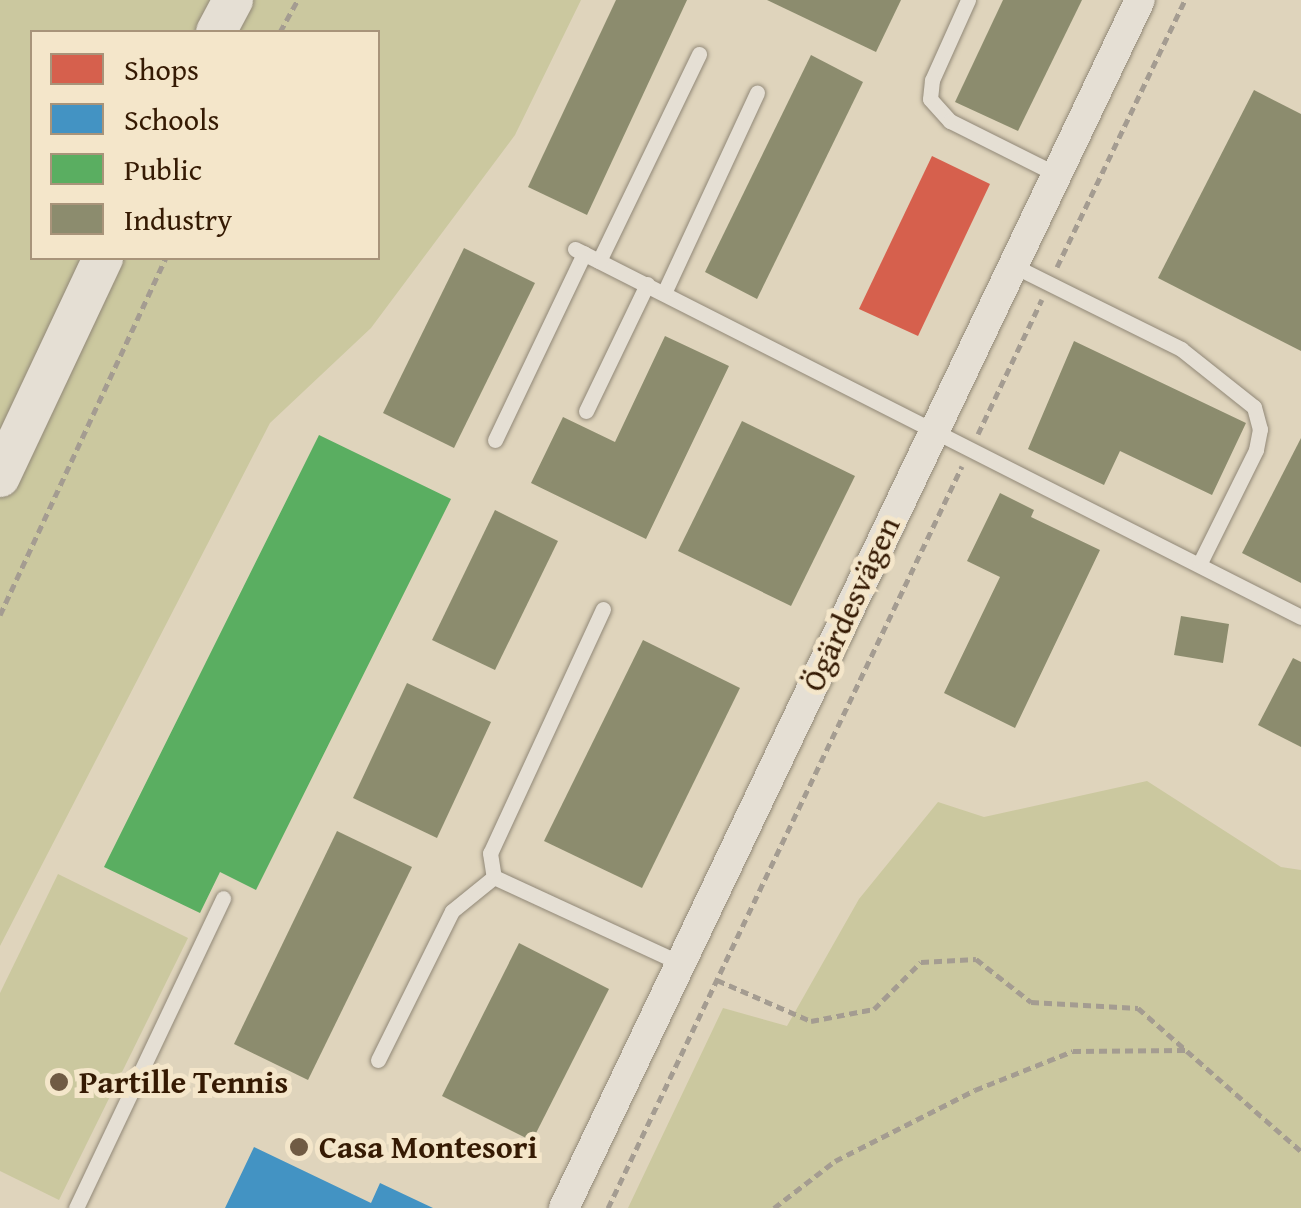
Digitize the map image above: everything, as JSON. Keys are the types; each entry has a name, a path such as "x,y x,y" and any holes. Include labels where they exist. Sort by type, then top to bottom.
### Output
{"main road":[{"path":"217,30 233,0"},
{"path":"0,477 102,260"}],"street":[{"name":"Ögärdesvägen","path":"564,1208 1140,0"}],"lane":[{"path":"968,0 932,80 930,99 950,122 1058,176"},
{"path":"495,440 586,254 698,54"},
{"path":"664,293 757,93"},
{"path":"586,254 1301,617"},
{"path":"1012,264 1182,348 1254,407 1260,429 1256,450 1200,565"},
{"path":"586,411 647,284"},
{"path":"494,877 490,853 603,609"},
{"path":"494,877 680,963"},
{"path":"378,1060 452,911 494,877"},
{"path":"76,1208 223,898"}],"path":[{"path":"281,30 298,0"},
{"path":"608,1208 1185,0"},
{"path":"0,615 165,260"},
{"path":"716,980 811,1021 874,1009 922,962 976,959 1031,1002 1138,1008 1301,1151"},
{"path":"774,1208 834,1162 976,1090 1073,1052 1186,1050"}],"shaded area":[{"path":"0,0 581,0 515,135 371,328 270,423 0,946"},
{"path":"1147,781 1281,867 1301,870 1301,1208 628,1208 723,1008 787,1026 859,899 938,802 984,817"},
{"name":"Partille Tennis","path":"58,874 188,938 59,1200 0,1171 0,993"}],"building: Shops":[{"path":"932,156 990,184 918,336 859,309"}],"building: Schools":[{"path":"254,1147 371,1203 380,1183 433,1208 225,1208"}],"building: Public":[{"path":"319,435 451,499 256,890 220,872 200,913 104,867"}],"building: Industry":[{"path":"616,0 687,0 587,215 528,187"},
{"path":"767,0 901,0 876,52"},
{"path":"1003,0 1082,0 1018,131 955,102"},
{"path":"811,55 863,82 757,299 705,272"},
{"path":"1254,90 1301,114 1301,351 1158,278"},
{"path":"464,248 535,283 454,448 383,413"},
{"path":"665,336 729,366 646,539 531,483 563,417 615,442"},
{"path":"1074,341 1246,423 1212,495 1120,451 1104,485 1028,449"},
{"path":"742,421 855,476 791,606 678,551"},
{"path":"1301,438 1301,583 1242,553"},
{"path":"1000,493 1034,510 1031,517 1100,550 1015,728 944,693 1000,577 967,561"},
{"path":"495,510 558,541 495,670 432,640"},
{"path":"1181,616 1229,624 1223,663 1174,655"},
{"path":"643,640 740,688 642,888 544,841"},
{"path":"1293,658 1301,662 1301,747 1258,725"},
{"path":"407,683 491,722 437,838 353,798"},
{"path":"337,831 412,867 308,1080 234,1044"},
{"path":"519,943 609,989 532,1141 442,1096"}],"place":[{"name":"Partille Tennis","path":"59,1082"},
{"name":"Casa Montesori","path":"299,1147"}]}
